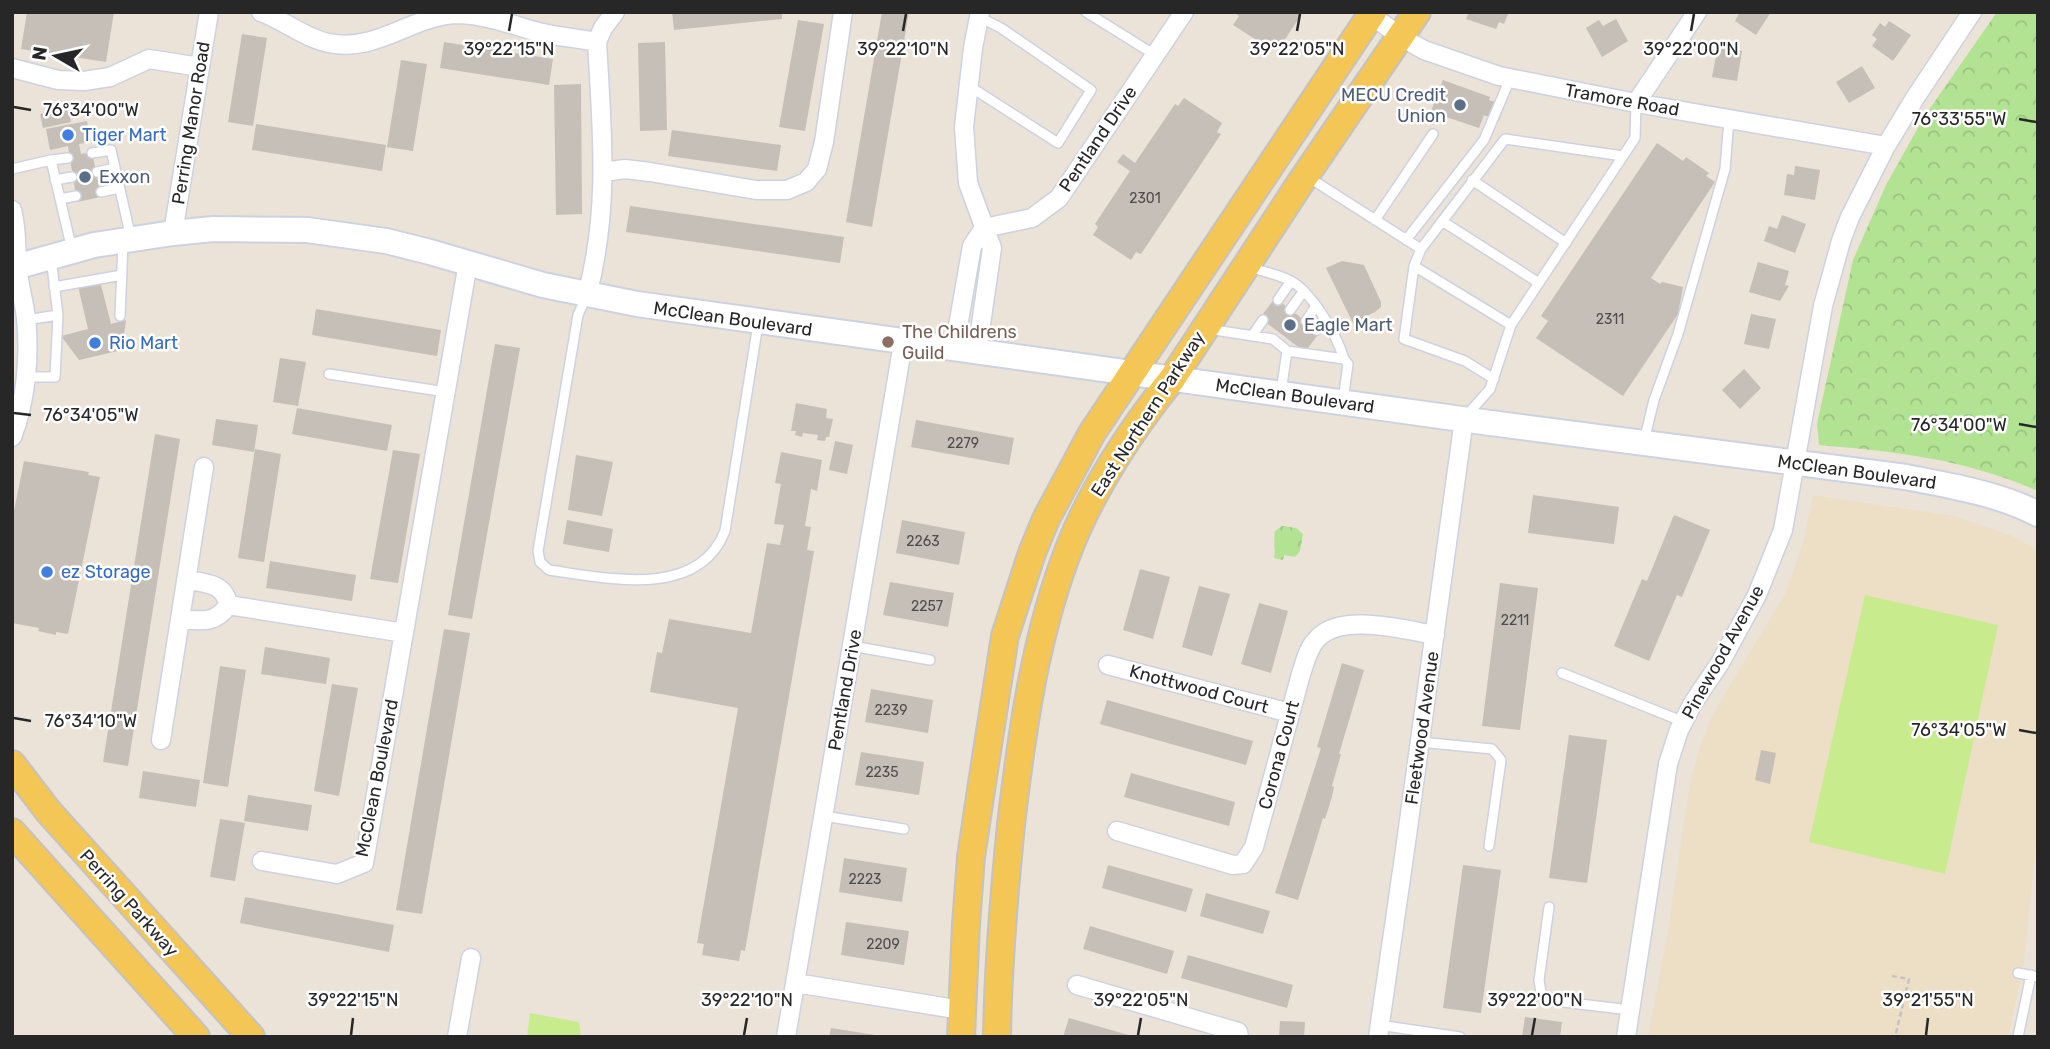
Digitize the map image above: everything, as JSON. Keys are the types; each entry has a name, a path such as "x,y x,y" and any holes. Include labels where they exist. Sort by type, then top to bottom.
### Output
{"main road":[{"name":"East Northern Parkway","path":"997,1037 1005,889 1015,788 1033,670 1070,545 1095,493 1151,405 1172,379 1305,175 1417,12"},
{"name":"East Northern Parkway","path":"961,1037 971,857 1005,636 1024,573 1046,519 1079,455 1130,374 1372,14"},
{"name":"Perring Parkway","path":"12,764 48,811 251,1037"},
{"path":"12,832 196,1037"}],"street":[{"name":"Perring Manor Road","path":"173,233 209,12"},
{"path":"261,12 307,36 334,44 356,44 380,39 444,15 461,14 542,33 597,42"},
{"path":"587,295 597,243 604,172 597,42 615,12"},
{"path":"604,172 625,169 756,190 787,190 806,182 817,169 824,142 843,12"},
{"name":"Pentland Drive","path":"985,228 1032,218 1059,198 1184,12"},
{"path":"1636,103 1697,12"},
{"name":"Pinewood Avenue","path":"1626,1037 1668,764 1684,722 1720,663 1765,576 1783,530 1823,306 1841,241 1862,191 1886,146 1914,98 1972,12"},
{"name":"Tramore Road","path":"1372,14 1401,37 1424,50 1510,79 1886,146"},
{"path":"966,350 972,246 985,228 968,183 964,127 980,15"},
{"path":"12,68 58,80 84,81 110,77 149,59 200,67"},
{"path":"12,210 17,230 13,265 26,320 26,377 14,427"},
{"name":"McClean Boulevard","path":"13,265 127,240 213,229 262,228 343,234 430,252 587,295 758,323 1906,477 1971,490 2038,514"},
{"name":"McClean Boulevard","path":"262,861 337,874 364,863 468,264"},
{"name":"Pentland Drive","path":"786,1037 903,343"},
{"name":"Fleetwood Avenue","path":"1378,1031 1464,419"},
{"path":"161,740 204,467"},
{"path":"180,619 214,619 222,614 228,605 227,596 220,588 186,579"},
{"path":"228,605 404,633"},
{"name":"Corona Court","path":"1117,831 1233,865 1243,863 1254,847 1306,658 1317,639 1326,631 1353,624 1435,635"},
{"name":"Knottwood Court","path":"1108,665 1290,713"},
{"path":"457,1037 471,958"},
{"path":"796,983 961,1010"},
{"path":"1077,985 1239,1034"}],"lane":[{"path":"1086,12 1154,55"},
{"path":"969,86 1058,143 1091,90 980,15"},
{"path":"1406,240 1483,140 1510,79"},
{"path":"1464,419 1490,389 1511,325 1635,138 1636,103"},
{"path":"1644,443 1654,400 1678,334 1725,169 1729,119"},
{"path":"1375,220 1433,134"},
{"path":"1494,379 1465,361 1404,339 1414,266 1421,249 1505,139 1623,156"},
{"path":"92,153 111,150 119,188 127,240 120,316"},
{"path":"12,169 68,158"},
{"path":"26,377 55,377 58,315 54,287 61,254 60,199 51,160"},
{"path":"97,172 115,168"},
{"path":"1305,175 1421,249"},
{"path":"55,180 72,177"},
{"path":"1472,180 1566,243"},
{"path":"101,192 119,188"},
{"path":"60,199 76,196"},
{"path":"1442,221 1539,283"},
{"path":"1245,266 1292,281 1316,306 1338,338 1348,364 1343,403"},
{"path":"1414,266 1511,325"},
{"path":"54,287 122,275"},
{"path":"1278,300 1292,281"},
{"path":"1290,310 1303,292"},
{"path":"587,295 578,315 537,551 540,562 549,570 631,580 666,578 696,566 719,546 725,531 758,323"},
{"path":"1306,321 1316,306"},
{"path":"26,320 58,315"},
{"path":"1317,330 1325,319"},
{"path":"1252,336 1263,320"},
{"path":"1204,329 1269,339 1301,351 1344,359"},
{"path":"1269,339 1275,330"},
{"path":"1281,394 1287,347"},
{"path":"328,374 446,391"},
{"path":"852,646 930,660"},
{"path":"1562,673 1684,722"},
{"path":"1420,742 1492,749 1501,760 1489,845"},
{"path":"824,816 904,829"},
{"path":"1549,907 1539,980 1541,993 1555,1001 1630,1010"},
{"path":"2018,973 2034,976 2018,1037"},
{"path":"1378,1031 1460,1037"}],"path":[{"path":"1892,976 1909,979 1895,1037"}],"shaded area":[{"path":"1813,495 1954,516 2010,535 2038,550 2038,823 2024,963 2008,1037 1648,1037 1667,937 1690,783 1701,743 1713,714 1786,592 1803,543"}],"green space":[{"path":"1997,12 2038,12 2038,491 2012,480 1958,464 1875,450 1819,445 1817,424 1853,260 1886,185 1924,117"},
{"path":"1282,526 1296,528 1303,534 1300,551 1295,557 1284,555 1283,560 1274,558 1275,531"},
{"path":"1865,595 1998,625 1945,874 1809,842"},
{"path":"530,1013 579,1022 581,1037 527,1037"}],"building":[{"path":"27,12 114,12 106,62 21,49"},
{"path":"672,12 782,12 782,19 674,30"},
{"path":"882,12 909,12 872,227 846,222"},
{"path":"1233,12 1303,12 1282,44 1278,42 1272,50 1233,25 1239,16"},
{"path":"1469,12 1509,12 1504,24 1499,22 1496,29 1466,19"},
{"path":"1740,12 1771,12 1756,35 1735,21"},
{"path":"1616,19 1628,41 1602,57 1586,28 1599,20 1603,26"},
{"path":"798,20 824,24 805,131 779,127"},
{"path":"1889,21 1911,35 1893,61 1872,46 1877,39 1872,35 1880,23 1885,27"},
{"path":"242,34 267,38 253,126 228,122"},
{"path":"444,42 553,59 549,85 440,68"},
{"path":"665,42 667,130 640,131 638,43"},
{"path":"1718,46 1742,51 1737,81 1712,77"},
{"path":"401,60 427,64 413,151 387,147"},
{"path":"1862,66 1875,88 1849,103 1836,82"},
{"name":"MECU Credit Union","path":"1443,80 1505,105 1499,121 1484,115 1479,128 1431,111"},
{"path":"581,84 582,214 556,215 554,85"},
{"path":"1184,98 1222,123 1217,132 1221,134 1141,254 1136,252 1131,260 1093,235 1098,227 1095,224 1130,171 1117,162 1123,154 1135,163 1175,104 1178,106"},
{"path":"67,105 71,122 43,128 40,114 62,110 61,106"},
{"path":"87,121 91,142 79,144 81,154 92,152 101,197 77,202 68,146 50,150 46,129"},
{"path":"256,124 386,145 382,171 252,150"},
{"path":"672,130 781,145 777,171 668,156"},
{"path":"1657,143 1683,161 1686,157 1709,173 1706,176 1715,182 1651,278 1660,284 1662,282 1683,287 1678,314 1623,396 1536,338 1548,321 1541,316"},
{"path":"1795,166 1820,170 1815,200 1784,195 1787,174 1794,175"},
{"path":"630,206 844,237 840,263 626,232"},
{"path":"1782,215 1806,224 1795,253 1764,241 1769,226 1777,229"},
{"path":"1342,261 1364,265 1381,302 1381,307 1375,312 1353,323 1326,268"},
{"path":"1758,262 1789,271 1785,285 1789,286 1780,301 1749,292"},
{"name":"Rio Mart","path":"100,281 111,324 126,320 122,350 79,360 61,336 88,329 78,286"},
{"name":"Eagle Mart","path":"1275,298 1320,332 1305,352 1260,318"},
{"path":"316,309 441,330 437,356 312,335"},
{"path":"1751,314 1776,319 1769,349 1744,344"},
{"path":"495,344 520,348 472,619 448,615"},
{"path":"280,358 306,362 298,406 273,402"},
{"path":"1744,369 1761,388 1740,409 1722,390"},
{"path":"796,403 827,409 826,418 833,419 829,437 826,437 825,441 817,440 818,435 803,433 802,437 795,435 796,431 791,431"},
{"path":"297,408 392,425 387,451 292,434"},
{"path":"216,419 258,425 254,452 212,445"},
{"path":"916,420 1014,438 1009,465 911,447"},
{"path":"155,434 180,439 128,766 103,762"},
{"path":"835,441 853,445 847,474 829,470"},
{"path":"255,449 281,454 264,562 238,558"},
{"path":"393,450 420,454 398,583 370,579"},
{"path":"781,452 822,460 817,491 811,489 805,526 811,527 807,550 814,551 745,951 741,950 739,961 702,955 704,944 697,943 738,708 650,692 657,652 662,653 669,619 751,633 767,543 780,545 784,525 774,524 781,484 775,483"},
{"path":"576,455 613,462 602,516 568,510"},
{"name":"ez Storage","path":"24,461 89,472 88,475 100,477 68,634 56,632 56,635 38,631 39,628 12,623 12,521"},
{"path":"1533,495 1619,507 1614,544 1528,533"},
{"path":"1674,515 1710,530 1682,597 1677,595 1649,661 1614,646 1642,579 1647,581"},
{"path":"567,520 613,529 609,552 563,544"},
{"path":"902,520 965,532 959,565 896,553"},
{"path":"270,561 356,575 352,601 266,588"},
{"path":"1140,569 1170,577 1153,639 1123,630"},
{"path":"890,582 954,593 948,627 883,615"},
{"path":"1500,583 1538,588 1520,730 1482,726"},
{"path":"1199,586 1230,594 1212,656 1182,647"},
{"path":"1259,603 1288,611 1271,673 1241,664"},
{"path":"444,629 470,633 422,914 396,910"},
{"path":"265,647 330,658 326,684 261,674"},
{"path":"1342,663 1364,670 1339,754 1332,797 1298,900 1275,893 1321,748 1317,747"},
{"path":"220,666 246,670 228,787 203,783"},
{"path":"332,684 358,688 339,796 314,791"},
{"path":"871,689 933,700 928,733 865,722"},
{"path":"1107,700 1253,741 1246,765 1100,724"},
{"path":"1569,735 1607,740 1587,883 1549,878"},
{"path":"1761,750 1776,753 1770,784 1755,780"},
{"path":"861,752 924,762 919,795 855,785"},
{"path":"143,771 200,780 196,807 139,798"},
{"path":"1131,773 1235,802 1229,826 1124,797"},
{"path":"248,795 312,805 308,831 244,821"},
{"path":"220,819 245,823 235,881 210,877"},
{"path":"844,858 907,868 902,902 839,892"},
{"path":"1108,865 1193,889 1186,912 1102,888"},
{"path":"1463,865 1501,870 1481,1013 1443,1008"},
{"path":"1206,893 1270,911 1263,934 1200,916"},
{"path":"245,897 394,925 389,952 240,923"},
{"path":"846,922 909,931 904,965 841,955"},
{"path":"1090,926 1174,951 1167,974 1083,949"},
{"path":"1188,955 1293,985 1287,1008 1181,978"},
{"path":"1525,1017 1562,1022 1560,1037 1522,1037"},
{"path":"1069,1018 1132,1036 1132,1037 1063,1037"},
{"path":"1280,1021 1305,1022 1304,1037 1279,1037"},
{"path":"831,1028 875,1035 875,1037 829,1037"}],"place":[{"name":"MECU Credit Union","path":"1460,105"},
{"name":"Tiger Mart","path":"68,135"},
{"name":"Exxon","path":"85,177"},
{"name":"Eagle Mart","path":"1290,325"},
{"name":"The Childrens Guild","path":"888,342"},
{"name":"Rio Mart","path":"95,343"},
{"name":"ez Storage","path":"47,572"}]}
